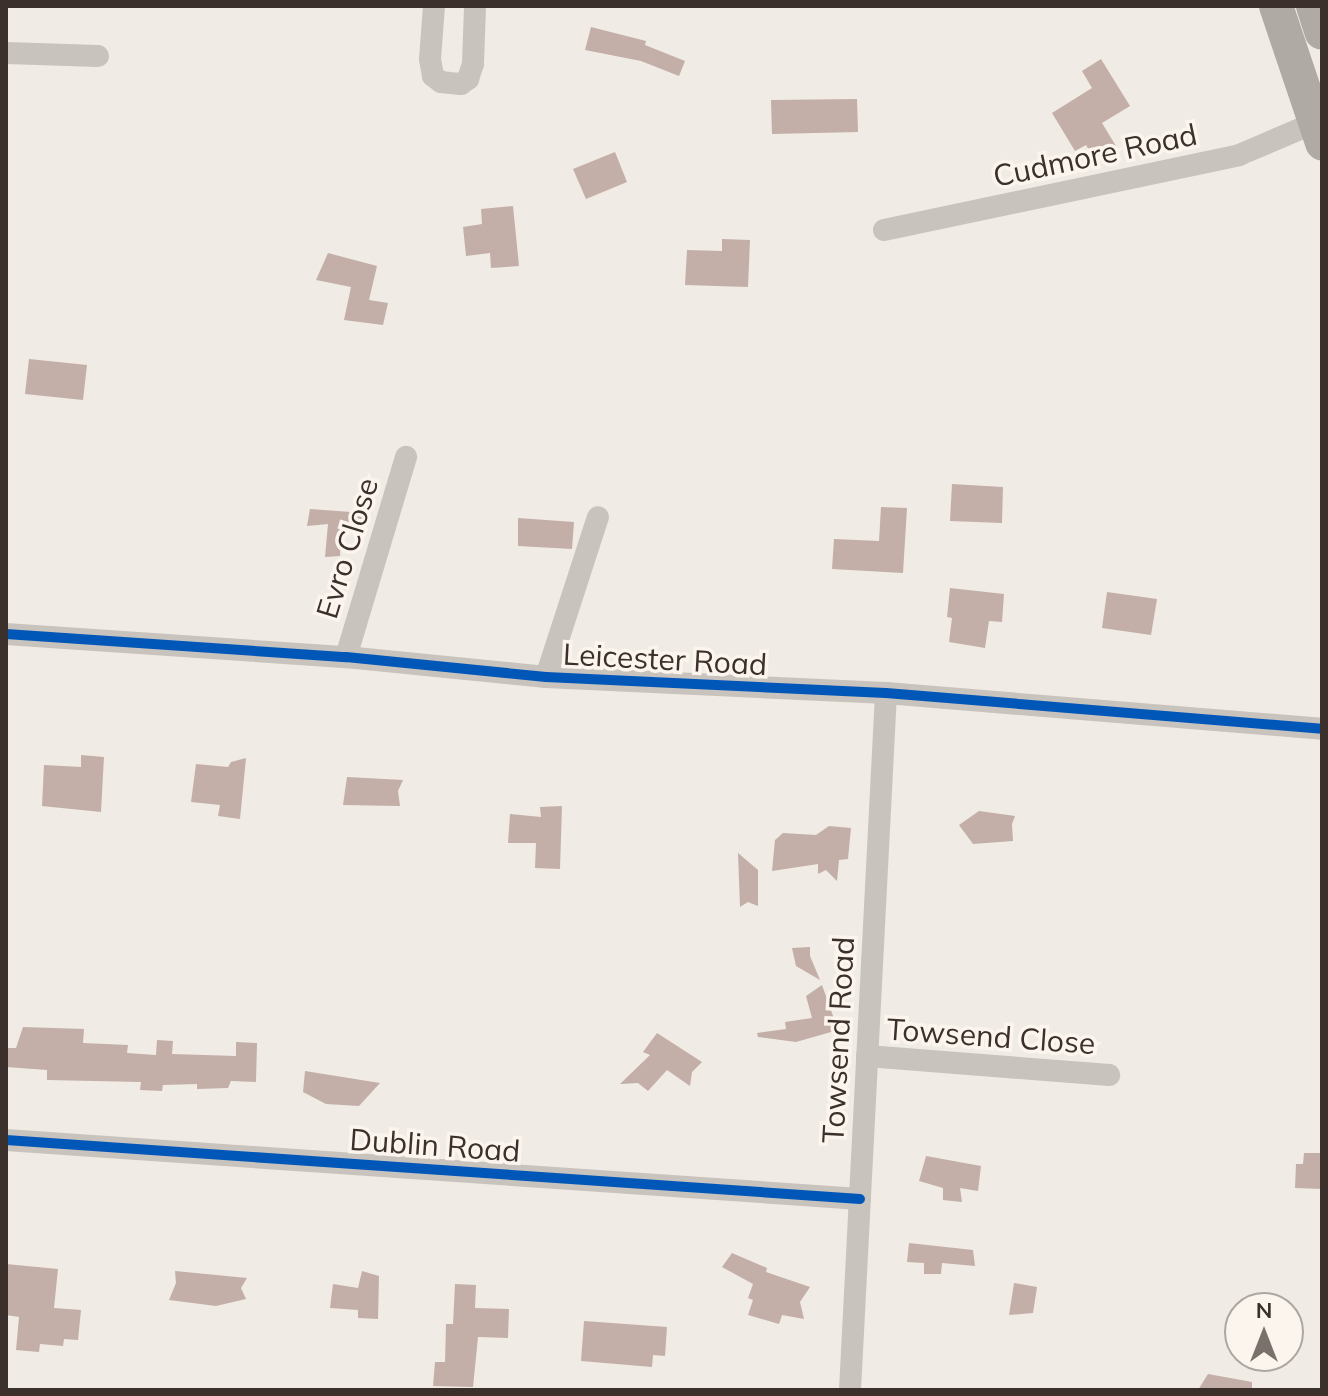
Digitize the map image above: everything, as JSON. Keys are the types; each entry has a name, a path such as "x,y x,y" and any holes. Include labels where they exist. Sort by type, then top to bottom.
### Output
{"highway":[{"path":"1276,6 1318,133"},
{"path":"1313,6 1322,33"}],"street":[{"path":"434,6 430,59 433,76 441,82 461,84 468,79 473,64 475,6"},
{"path":"6,53 98,56"},
{"name":"Cudmore Road","path":"884,230 1239,155 1318,133"},
{"name":"Evro Close","path":"346,657 406,457"},
{"path":"546,677 598,517"},
{"name":"Leicester Road","path":"6,634 346,657 546,677 886,693 1322,729"},
{"name":"Towsend Road","path":"850,1390 886,693"},
{"name":"Towsend Close","path":"867,1056 1109,1075"},
{"name":"Dublin Road","path":"6,1140 860,1199"}],"building":[{"path":"591,27 646,41 645,45 685,61 679,76 641,61 585,50"},
{"path":"1101,59 1130,106 1102,123 1116,146 1094,159 1086,145 1075,151 1052,113 1092,88 1082,71"},
{"path":"857,99 858,132 772,134 771,100"},
{"path":"615,152 627,182 586,199 573,169"},
{"path":"513,206 519,266 491,268 490,253 466,256 463,227 482,224 481,209"},
{"path":"722,239 750,240 748,287 685,285 687,250 722,251"},
{"path":"328,253 377,266 369,300 388,303 383,325 344,320 351,287 316,280"},
{"path":"29,359 87,365 83,400 25,394"},
{"path":"952,484 1003,487 1002,523 950,521"},
{"path":"881,507 907,508 903,573 832,569 834,539 879,541"},
{"path":"310,509 364,513 364,522 342,526 340,556 325,557 328,524 307,526"},
{"path":"518,518 574,522 572,549 518,546"},
{"path":"950,588 1004,594 1002,622 989,621 985,648 949,642 952,618 947,617"},
{"path":"1107,592 1157,599 1151,635 1102,628"},
{"path":"81,755 104,757 101,812 42,806 44,765 81,767"},
{"path":"246,758 240,819 218,816 220,805 191,802 196,764 228,767 231,762"},
{"path":"347,777 403,780 398,791 400,806 343,805"},
{"path":"562,806 560,869 535,868 536,843 508,843 510,814 541,817 540,807"},
{"path":"979,811 1015,816 1013,841 973,844 959,825"},
{"path":"829,826 851,828 848,859 839,860 837,881 826,870 818,874 818,864 772,871 775,840 783,833 816,835"},
{"path":"738,853 758,870 758,906 748,902 740,907"},
{"path":"810,947 810,956 820,980 796,966 792,948"},
{"path":"822,985 838,1030 796,1042 758,1037 757,1033 786,1029 785,1022 812,1018 806,996"},
{"path":"23,1027 84,1029 83,1043 128,1045 127,1053 156,1055 157,1040 173,1041 172,1054 236,1056 236,1042 257,1043 256,1082 231,1081 228,1088 197,1089 197,1084 163,1085 162,1091 140,1090 141,1082 47,1080 47,1070 6,1067 6,1048 16,1048"},
{"path":"657,1033 702,1062 692,1072 690,1086 667,1070 648,1091 638,1083 620,1084 650,1055 643,1052"},
{"path":"305,1071 380,1083 359,1106 326,1104 303,1092"},
{"path":"1304,1153 1321,1153 1322,1189 1295,1188 1296,1164 1303,1164"},
{"path":"926,1156 981,1166 978,1191 960,1188 962,1202 943,1200 943,1188 919,1181"},
{"path":"909,1243 973,1250 975,1266 942,1263 941,1274 924,1274 924,1263 907,1262"},
{"path":"732,1253 767,1268 766,1272 810,1287 800,1302 804,1319 782,1315 779,1324 748,1315 753,1300 748,1298 753,1284 722,1267"},
{"path":"6,1264 58,1269 54,1308 81,1310 78,1340 64,1339 63,1346 40,1344 39,1352 16,1350 19,1317 6,1315"},
{"path":"175,1271 247,1278 241,1288 246,1299 216,1306 169,1300 176,1283"},
{"path":"362,1271 379,1276 378,1319 358,1318 358,1310 330,1308 333,1284 358,1288"},
{"path":"1014,1283 1037,1287 1033,1313 1009,1315"},
{"path":"455,1284 476,1285 475,1308 509,1309 508,1338 478,1337 473,1387 433,1386 435,1362 445,1362 446,1324 453,1324"},
{"path":"584,1321 667,1327 665,1356 653,1355 652,1367 581,1361"},
{"path":"1208,1374 1252,1382 1252,1390 1198,1390"}],"cycle path":[{"path":"6,634 346,657 546,677 886,693 1322,729"},
{"path":"6,1140 860,1199"}]}
